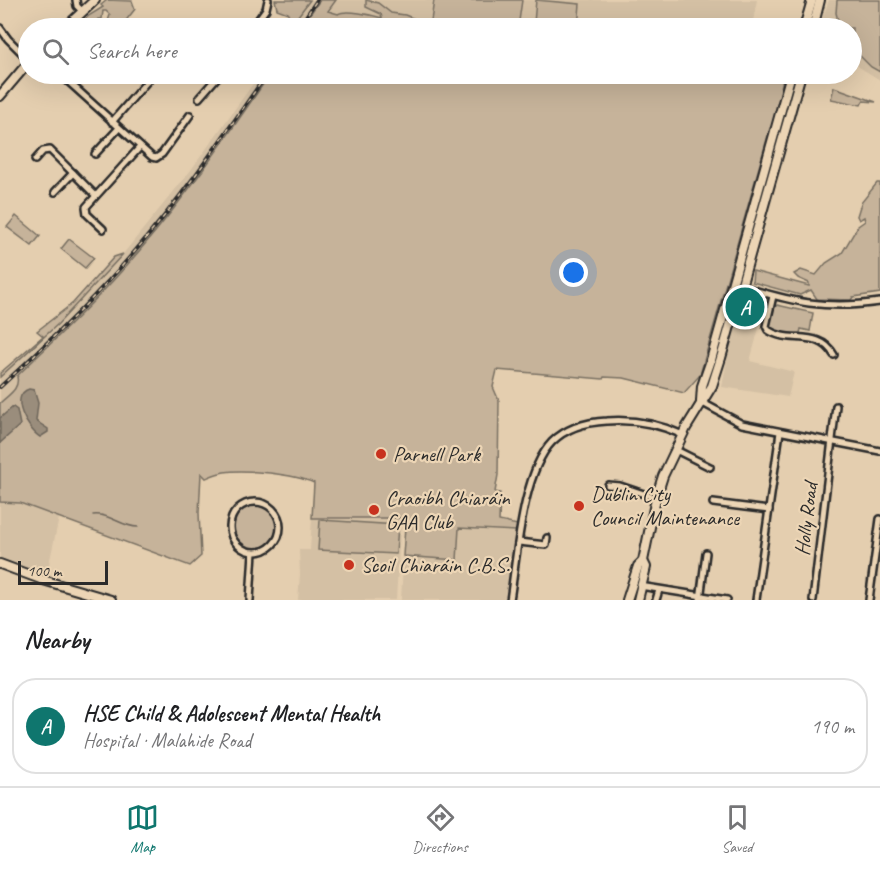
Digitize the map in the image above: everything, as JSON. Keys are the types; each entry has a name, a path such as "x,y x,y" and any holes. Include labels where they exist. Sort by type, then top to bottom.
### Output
{"main road":[{"path":"75,18 95,0"},
{"path":"807,18 812,0"},
{"path":"816,18 820,0"},
{"path":"0,96 18,79"},
{"path":"737,285 753,212 789,84"},
{"path":"627,600 638,567 643,561 656,498 676,450 700,402 702,386 763,213 798,84"},
{"path":"774,138 782,141"},
{"path":"753,212 763,213"},
{"path":"638,600 646,567 643,561"},
{"path":"0,564 53,584 111,600"}],"street":[{"path":"76,0 82,12"},
{"path":"259,18 266,9 268,0"},
{"path":"0,28 18,50"},
{"path":"72,84 152,157 159,157 190,115"},
{"path":"112,122 145,84"},
{"path":"199,98 211,84"},
{"path":"95,154 119,128"},
{"path":"103,229 85,211 95,195 140,147"},
{"path":"35,160 43,151 50,150 95,195"},
{"path":"55,192 73,173"},
{"path":"737,285 773,296 825,306 880,302"},
{"path":"773,296 766,326 768,330 794,339 804,337 816,340 826,345 834,355"},
{"path":"700,402 742,424 880,451"},
{"name":"Holly Road","path":"813,600 836,406"},
{"path":"510,600 529,492 538,462 553,441 561,435 590,423 628,420 645,422 683,435"},
{"path":"756,600 780,432"},
{"path":"676,450 710,467"},
{"path":"697,469 700,462"},
{"path":"608,485 620,486 656,498"},
{"path":"254,502 270,506 280,519 281,528 279,536 269,548 253,552 238,545 233,538 231,522 239,508 254,502"},
{"path":"713,503 769,510"},
{"path":"869,600 880,519"},
{"path":"519,542 546,545 547,538"},
{"path":"250,600 253,552"},
{"path":"701,598 706,553"},
{"path":"632,584 701,598 727,600"},
{"path":"656,600 659,590"}],"shaded area":[{"path":"107,0 132,1 135,9 128,18 109,18 110,15 103,11 102,18 86,18 103,7 101,5"},
{"path":"275,0 310,0 296,18 289,18 288,13 277,9"},
{"path":"310,0 757,0 754,18 350,18 315,7 307,18 298,18"},
{"path":"320,0 336,0 328,11 338,14 353,12 382,18 307,18"},
{"path":"366,0 378,3 391,13 412,18 382,18 381,14 366,7"},
{"path":"434,0 522,0 519,18 431,18"},
{"path":"536,0 580,4 579,18 534,18"},
{"path":"829,0 880,0 880,80 862,69 862,18 823,18"},
{"path":"837,0 880,0 880,72 862,58 862,18 837,18"},
{"path":"253,84 263,84 216,153 139,251 95,300 19,374 16,389 0,403 0,373 43,336 37,331 73,303 114,257 123,254 191,170"},
{"path":"263,84 782,84 773,127 770,128 700,375 684,393 624,378 604,377 603,379 497,370 493,387 499,401 498,475 495,492 500,493 499,521 518,525 516,531 459,528 457,560 403,556 405,527 401,518 312,518 314,483 270,473 233,471 206,478 201,473 199,513 201,556 190,566 20,503 0,502 0,403 17,385 19,374 97,298 126,266 208,164"},
{"path":"834,87 876,102 863,101 861,105 831,99"},
{"path":"877,183 880,183 880,293 853,297 851,300 817,299 811,290 800,295 752,282 753,271 809,286 809,283 794,274 801,270 816,275 826,263 842,253 858,226 865,221 864,217 859,220 857,216 861,203"},
{"path":"16,216 40,236 32,246 7,227"},
{"path":"69,239 94,258 85,268 61,249"},
{"path":"123,254 58,324 0,377 0,373 43,336 37,331 73,303 114,257"},
{"path":"745,293 767,299 750,361 794,372 788,397 722,387 729,349"},
{"path":"777,305 813,313 810,331 801,329 800,333 787,335 772,330 770,316"},
{"path":"29,389 34,390 38,403 36,421 48,429 48,432 40,437 30,428 20,405 20,398"},
{"path":"13,407 17,410 20,425 0,443 0,418"},
{"path":"0,502 20,503 59,518 46,578 0,559"},
{"path":"255,506 270,512 276,527 270,542 255,548 240,542 234,527 240,512"},
{"name":"Scoil Chiaráin C.B.S.","path":"312,518 401,518 396,600 298,600 299,550 310,550"},
{"path":"320,520 398,525 396,554 318,550"},
{"path":"405,527 459,531 459,528 516,531 505,600 401,600"}],"waterway":[{"path":"93,515 105,516 126,525 138,527"}],"railway":[{"path":"305,18 317,0"},
{"path":"0,387 104,286 136,250 220,142 260,84"}],"place":[{"name":"HSE Child & Adolescent Mental Health","path":"745,307"},
{"name":"Parnell Park","path":"381,454"},
{"name":"Dublin City Council Maintenance","path":"579,506"},
{"name":"Craoibh Chiaráin GAA Club","path":"374,510"},
{"name":"Scoil Chiaráin C.B.S.","path":"349,565"}]}
